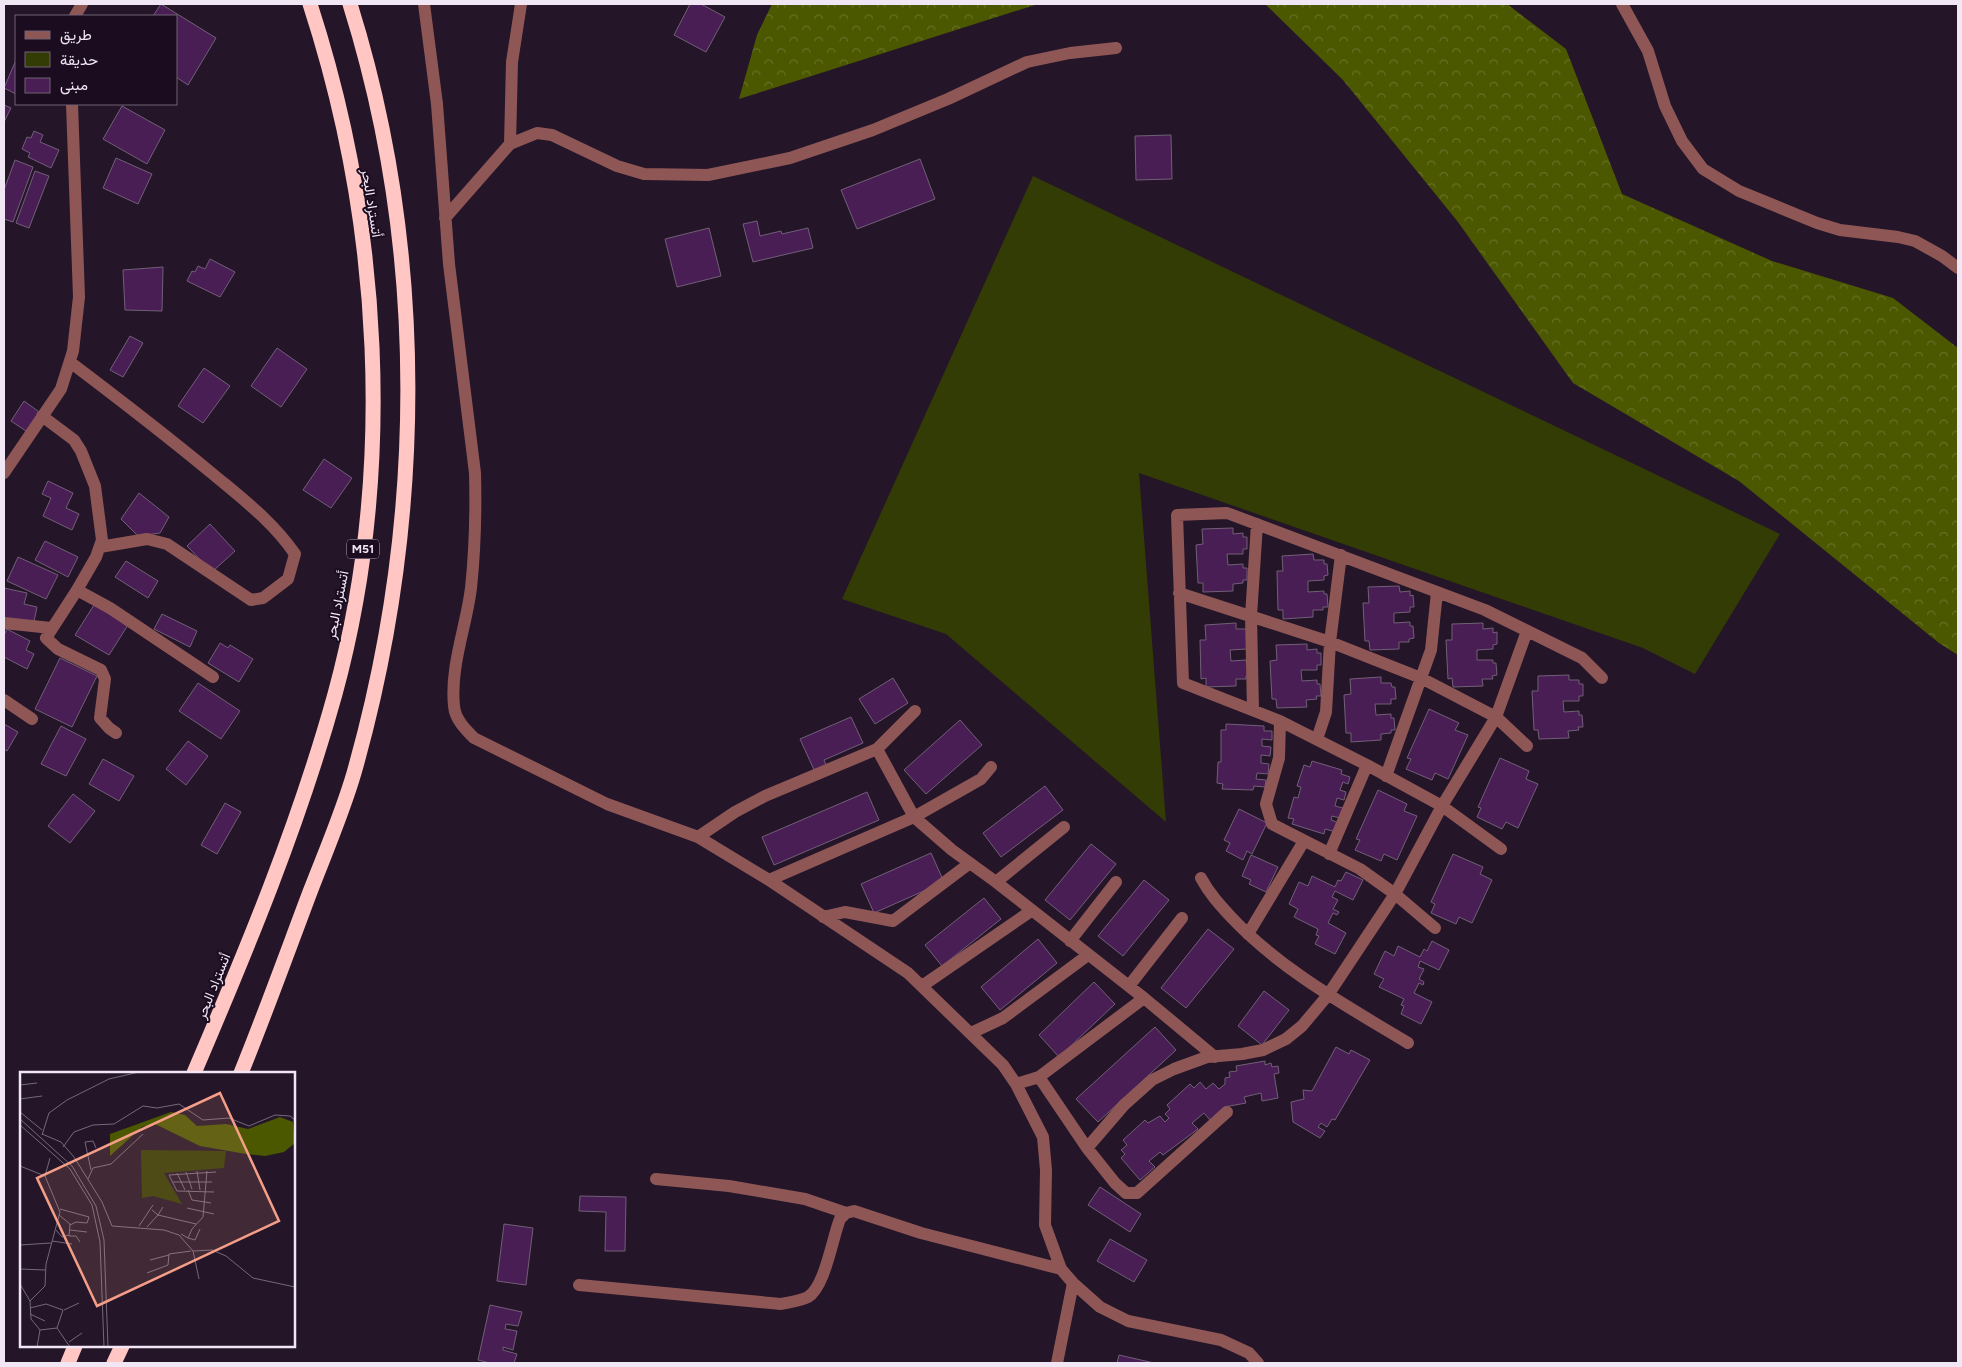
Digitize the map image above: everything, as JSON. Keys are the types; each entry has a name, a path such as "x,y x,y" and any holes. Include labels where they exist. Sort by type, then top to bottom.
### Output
{"highway":[{"name":"أتستراد البحر","path":"194,1072 238,970 299,809 336,692 362,566 371,456 373,345 362,241 343,127 326,54 310,4"},
{"name":"أتستراد البحر","path":"241,1072 353,775 389,617 406,490 408,388 404,287 398,230 371,79 350,4"},
{"path":"68,1363 75,1347"},
{"path":"114,1363 122,1347"}],"street":[{"path":"424,4 437,104 445,218 474,464 476,504 470,590 456,659 454,707 460,723 474,738 607,804 698,837 769,880 908,973 1003,1065 1016,1084 1043,1137 1046,1170 1045,1225 1061,1269 1073,1283 1100,1308 1128,1321 1221,1340 1249,1354 1258,1363"},
{"path":"510,144 512,62 521,4"},
{"path":"1622,4 1648,51 1665,106 1682,141 1704,169 1739,191 1817,223 1840,230 1915,241 1942,256 1958,268"},
{"path":"445,218 510,144 537,133 545,134 582,148 617,166 644,174 708,175 790,158 873,130 1027,62 1070,53 1116,48"},
{"path":"4,474 61,389 70,362 78,321 79,297 72,105"},
{"path":"70,362 183,449 258,511 281,534 296,554 288,579 264,598 251,600 166,544 147,539 100,547"},
{"path":"42,416 74,440 89,468 95,486 102,540 77,590 46,637 48,642 58,649 102,670 105,679 100,718 116,733"},
{"path":"1501,849 1442,806 1367,765 1280,721 1183,683 1176,515 1227,514 1341,554 1485,610 1582,658 1602,678"},
{"path":"1253,710 1251,616 1257,524"},
{"path":"1317,740 1326,712 1330,642 1341,554"},
{"path":"77,590 110,608 213,676"},
{"path":"1386,776 1431,650 1437,592"},
{"path":"1179,593 1330,642 1422,678 1496,717 1527,746"},
{"path":"4,623 51,628"},
{"path":"1087,1148 1124,1105 1152,1080 1194,1061 1263,1050 1286,1038 1302,1026 1328,995 1395,894 1442,806 1496,717 1527,630"},
{"path":"4,700 32,719"},
{"path":"698,837 735,812 765,796 877,750 915,711"},
{"path":"1280,721 1279,758 1266,804 1272,824 1360,869 1395,894 1435,928"},
{"path":"877,750 914,817 970,864 1130,986 1215,1057"},
{"path":"1328,854 1367,765"},
{"path":"769,880 914,817 981,779 991,766"},
{"path":"996,882 1064,827"},
{"path":"1248,934 1304,841"},
{"path":"823,917 845,912 893,921 970,864"},
{"path":"1201,878 1208,892 1248,934 1281,964 1408,1043"},
{"path":"1070,941 1116,882"},
{"path":"922,986 1031,911"},
{"path":"1130,986 1182,918"},
{"path":"971,1034 1003,1018 1088,955"},
{"path":"1016,1084 1039,1077 1144,998"},
{"path":"1039,1077 1087,1148 1115,1183 1126,1193 1137,1193 1227,1112"},
{"path":"656,1179 730,1186 806,1199 846,1212 862,1212 921,1233 1061,1269"},
{"path":"579,1285 781,1304 796,1301 808,1296 818,1288 840,1219 846,1212"},
{"path":"1057,1363 1073,1283"}],"green space":[{"path":"772,4 1038,4 739,99 757,35"},
{"path":"1265,4 1507,4 1566,49 1622,194 1772,261 1893,298 1958,348 1958,655 1939,643 1739,481 1573,383 1458,222 1343,80"},
{"path":"1033,176 1780,534 1695,674 1643,648 1139,473 1166,822 946,634 842,599"}],"building":[{"path":"161,4 216,38 188,85 178,78 178,15 154,15"},
{"path":"690,4 701,4 725,17 706,52 674,35"},
{"path":"15,62 15,94 4,88"},
{"path":"4,105 11,108 4,122"},
{"path":"122,106 165,130 147,164 103,139"},
{"path":"34,131 43,135 40,142 59,150 51,168 28,157 30,153 22,149 27,137 31,138"},
{"path":"1171,135 1172,179 1136,180 1135,136"},
{"path":"116,158 152,174 138,204 103,188"},
{"path":"920,159 935,199 857,229 841,190"},
{"path":"15,160 33,167 13,222 4,219 4,190"},
{"path":"35,171 49,176 29,228 16,223"},
{"path":"757,221 760,236 781,231 782,234 808,228 813,248 753,262 743,224"},
{"path":"709,228 721,276 677,287 665,239"},
{"path":"210,259 235,272 220,297 187,281 192,271 195,272 198,266 205,269"},
{"path":"163,267 162,311 125,310 123,270"},
{"path":"130,336 143,343 123,377 110,370"},
{"path":"277,348 307,369 281,407 251,386"},
{"path":"204,368 230,386 203,423 178,406"},
{"path":"24,401 42,414 29,433 11,421"},
{"path":"324,459 352,478 331,508 303,490"},
{"path":"48,481 73,493 66,508 79,514 72,530 43,516 51,498 42,494"},
{"path":"139,493 169,517 160,533 138,536 121,519"},
{"path":"210,524 235,551 212,572 187,546"},
{"path":"1233,528 1233,534 1243,533 1243,537 1247,537 1247,549 1243,549 1243,554 1227,554 1228,565 1243,564 1243,568 1247,568 1247,580 1243,580 1243,583 1233,584 1233,591 1203,592 1203,583 1198,583 1196,545 1203,544 1202,529"},
{"path":"45,541 78,557 68,577 35,560"},
{"path":"1313,554 1314,560 1324,560 1324,564 1327,564 1328,575 1324,576 1324,580 1308,581 1308,592 1324,591 1324,594 1327,594 1328,607 1323,607 1323,610 1313,610 1313,617 1283,619 1283,610 1278,610 1277,571 1283,571 1282,556"},
{"path":"18,557 58,575 46,599 7,581"},
{"path":"126,561 158,581 148,598 115,577"},
{"path":"1399,586 1400,592 1410,591 1410,596 1413,595 1414,607 1410,607 1410,612 1394,613 1394,623 1410,622 1410,626 1413,626 1414,638 1409,639 1409,642 1399,642 1399,649 1370,650 1369,641 1365,641 1363,603 1369,603 1368,587"},
{"path":"4,588 27,593 24,604 37,607 33,626 4,619"},
{"path":"94,605 128,625 109,655 75,635"},
{"path":"162,614 197,631 190,647 154,629"},
{"path":"1236,623 1236,629 1247,629 1247,649 1230,650 1231,661 1246,660 1250,676 1246,676 1246,679 1236,679 1236,686 1206,687 1206,678 1201,679 1200,640 1206,640 1205,625"},
{"path":"1483,623 1483,629 1493,628 1493,633 1497,632 1497,644 1493,645 1493,649 1477,650 1477,660 1493,660 1493,663 1496,663 1497,675 1492,676 1493,679 1482,679 1483,686 1453,687 1452,678 1448,679 1446,640 1452,640 1452,624"},
{"path":"7,629 30,641 26,650 34,654 27,669 4,657 4,635"},
{"path":"220,643 228,648 230,645 253,659 239,682 208,663"},
{"path":"1307,644 1307,650 1317,649 1317,653 1321,653 1321,665 1317,665 1317,670 1301,670 1302,681 1317,680 1317,684 1320,684 1321,696 1316,696 1317,699 1306,700 1307,707 1277,708 1276,699 1272,699 1270,661 1277,660 1276,645"},
{"path":"60,658 97,676 72,727 35,709"},
{"path":"1569,675 1569,680 1579,680 1579,684 1583,684 1583,696 1579,696 1579,701 1563,701 1564,712 1579,711 1579,715 1582,715 1583,727 1578,727 1579,730 1568,731 1569,738 1539,739 1538,730 1534,730 1532,691 1538,691 1538,676"},
{"path":"1381,677 1381,683 1391,683 1392,687 1395,687 1396,699 1391,699 1391,704 1375,704 1376,715 1391,714 1391,718 1394,718 1395,730 1391,730 1391,733 1381,734 1381,740 1351,742 1351,733 1346,733 1344,695 1351,694 1350,679"},
{"path":"893,678 908,703 875,724 859,699"},
{"path":"198,683 240,711 221,739 179,711"},
{"path":"1429,709 1459,723 1455,730 1468,735 1448,779 1435,773 1432,780 1406,769 1411,759 1407,758"},
{"path":"851,717 863,743 824,760 827,767 815,772 800,739"},
{"path":"960,720 982,745 926,794 904,770"},
{"path":"4,724 18,732 7,751 4,749"},
{"path":"1226,724 1264,726 1264,731 1272,731 1272,740 1262,739 1262,746 1271,747 1270,756 1261,755 1261,763 1269,764 1268,774 1257,773 1256,779 1266,780 1265,787 1254,786 1253,790 1222,789 1223,784 1217,783 1218,762 1221,762 1221,730 1226,730"},
{"path":"61,726 86,739 66,776 41,764"},
{"path":"188,741 208,756 186,785 166,769"},
{"path":"1500,758 1529,771 1526,779 1538,784 1518,828 1506,822 1502,829 1477,817 1481,808 1478,807"},
{"path":"103,759 134,776 119,801 89,784"},
{"path":"1312,761 1342,770 1341,774 1350,777 1348,784 1343,782 1340,790 1346,792 1344,800 1337,798 1335,806 1343,808 1340,818 1332,816 1331,820 1339,823 1336,832 1325,829 1324,834 1292,824 1294,819 1288,818 1294,797 1298,798 1301,787 1297,786 1304,765 1310,767"},
{"path":"1045,786 1063,810 1001,857 983,833"},
{"path":"1378,790 1407,804 1404,811 1417,816 1397,860 1384,854 1381,861 1355,850 1360,840 1356,839"},
{"path":"867,792 879,820 774,865 762,837"},
{"path":"73,794 95,811 70,843 48,826"},
{"path":"225,803 241,812 217,854 201,845"},
{"path":"1239,809 1267,823 1252,854 1247,851 1243,860 1226,851 1230,843 1224,840"},
{"path":"1091,844 1116,864 1070,920 1045,900"},
{"path":"931,853 944,882 874,913 861,884"},
{"path":"1453,854 1483,867 1480,874 1492,880 1472,923 1459,917 1456,924 1431,913 1435,904 1431,902"},
{"path":"1251,855 1278,867 1266,892 1249,884 1251,880 1242,876"},
{"path":"1346,872 1363,880 1353,900 1335,891 1332,897 1338,900 1333,909 1339,912 1337,915 1333,913 1328,923 1346,933 1335,954 1315,944 1319,936 1316,935 1318,929 1294,917 1298,909 1289,904 1299,882 1308,886 1312,876 1335,887 1338,880 1341,881"},
{"path":"1144,880 1169,900 1123,956 1098,936"},
{"path":"984,898 1001,919 942,966 925,945"},
{"path":"1208,929 1234,949 1186,1008 1161,988"},
{"path":"1038,939 1057,963 1000,1010 981,987"},
{"path":"1432,941 1449,950 1439,970 1420,961 1418,967 1424,969 1419,979 1424,982 1423,985 1419,983 1414,993 1432,1002 1421,1024 1401,1014 1404,1006 1401,1005 1404,999 1379,987 1384,979 1374,974 1385,951 1394,956 1398,946 1420,957 1424,949 1427,951"},
{"path":"1094,982 1115,1004 1059,1057 1039,1035"},
{"path":"1264,991 1289,1010 1262,1045 1238,1026"},
{"path":"1155,1027 1176,1050 1098,1122 1076,1099"},
{"path":"1336,1047 1349,1054 1351,1050 1370,1060 1335,1120 1332,1119 1327,1127 1321,1123 1318,1127 1325,1131 1320,1138 1293,1122 1291,1102 1304,1099 1303,1090 1312,1091"},
{"path":"1265,1061 1265,1065 1271,1063 1272,1067 1278,1066 1279,1073 1274,1074 1278,1098 1262,1101 1261,1093 1244,1097 1246,1103 1224,1107 1210,1120 1204,1113 1192,1123 1198,1129 1163,1155 1160,1152 1149,1161 1155,1167 1140,1180 1121,1158 1125,1154 1121,1150 1127,1145 1123,1140 1145,1120 1148,1123 1160,1116 1165,1122 1169,1118 1165,1114 1170,1109 1167,1105 1190,1084 1194,1088 1200,1082 1206,1089 1213,1083 1219,1089 1225,1084 1225,1078 1230,1077 1229,1072 1237,1071 1236,1066"},
{"path":"1100,1187 1141,1214 1130,1232 1088,1205"},
{"path":"580,1196 626,1197 625,1251 605,1251 606,1212 579,1211"},
{"path":"504,1224 533,1228 526,1285 497,1281"},
{"path":"1110,1239 1147,1260 1134,1282 1097,1261"},
{"path":"490,1305 522,1312 518,1326 506,1324 505,1329 517,1331 513,1350 503,1347 503,1350 517,1354 514,1363 490,1363 478,1360"},
{"path":"1119,1355 1154,1363 1117,1363"}]}
